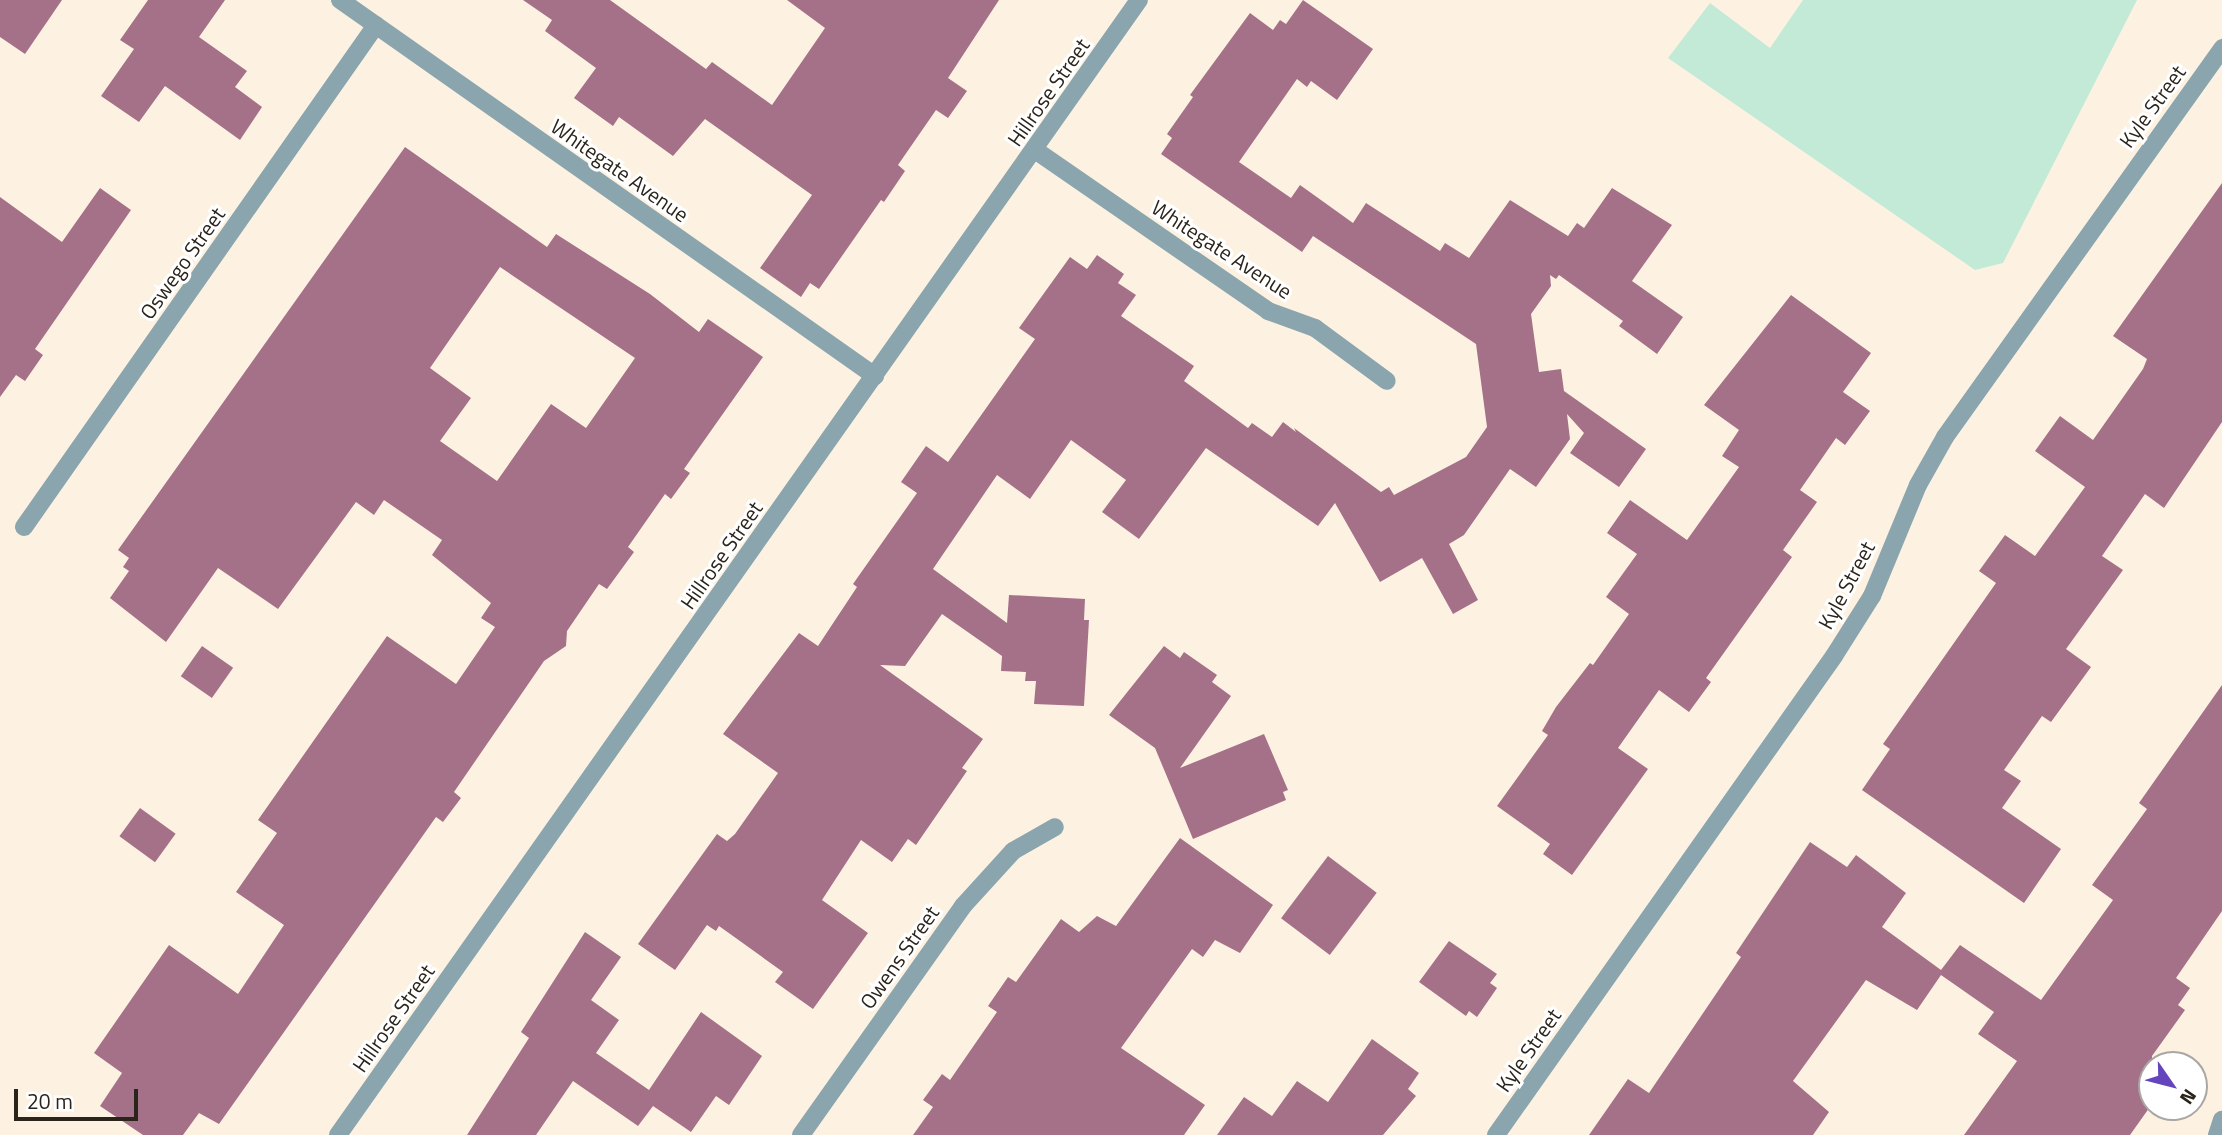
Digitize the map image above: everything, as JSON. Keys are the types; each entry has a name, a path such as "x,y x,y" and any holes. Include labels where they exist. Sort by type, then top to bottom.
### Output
{"street":[{"name":"Whitegate Avenue","path":"340,0 875,376"},
{"name":"Hillrose Street","path":"338,1135 1139,0"},
{"name":"Oswego Street","path":"24,527 376,25"},
{"name":"Kyle Street","path":"1496,1135 1834,656 1872,596 1918,485 1945,437 2222,48"},
{"name":"Whitegate Avenue","path":"1035,150 1268,311 1315,328 1387,381"},
{"name":"Owens Street","path":"801,1135 963,906 1013,852 1055,827"},
{"path":"2217,1135 2222,1120"}],"green space":[{"path":"1803,0 2137,0 2003,263 1975,270 1668,58 1710,3 1770,48"}],"building":[{"path":"0,0 62,0 25,54 0,37"},
{"path":"148,0 225,0 199,37 247,71 235,87 262,107 240,140 165,86 139,122 101,96 134,49 120,40"},
{"path":"523,0 610,0 706,69 712,62 772,105 825,28 787,0 999,0 948,78 967,91 948,118 936,110 898,165 905,171 884,202 881,200 819,289 810,283 801,297 760,268 812,195 705,119 673,156 619,117 613,126 574,98 596,68 545,31 552,20"},
{"path":"1303,0 1373,49 1337,100 1311,81 1307,87 1297,79 1239,162 1291,198 1300,185 1353,223 1366,203 1440,251 1445,243 1469,258 1510,200 1568,236 1577,223 1584,228 1612,188 1672,225 1632,281 1683,317 1657,354 1619,326 1623,321 1559,275 1556,279 1550,275 1551,286 1531,314 1539,372 1561,369 1564,391 1646,449 1619,487 1570,453 1584,433 1567,414 1570,439 1536,487 1510,469 1464,535 1449,544 1478,600 1453,614 1422,558 1380,582 1335,503 1318,526 1206,448 1139,539 1102,512 1126,480 1071,440 1030,499 997,475 933,569 1007,623 1009,595 1085,599 1084,620 1089,620 1084,706 1034,704 1036,681 1025,681 1026,672 1001,671 1002,656 942,614 905,666 880,665 983,739 962,768 967,771 916,845 908,839 892,862 861,840 822,900 868,933 813,1009 775,982 783,972 719,926 716,931 707,925 675,970 638,944 717,834 727,841 735,834 778,773 723,734 799,633 818,646 857,587 853,584 917,493 901,482 926,446 948,462 1035,339 1019,328 1070,257 1087,269 1097,255 1124,274 1118,283 1136,295 1121,316 1194,366 1184,381 1248,428 1252,423 1272,437 1283,422 1296,432 1294,428 1381,492 1389,487 1394,495 1466,457 1487,427 1476,344 1313,236 1302,252 1161,154 1172,138 1167,134 1193,97 1190,95 1250,13 1273,30 1280,20 1286,24"},
{"path":"405,147 547,247 556,234 650,294 699,332 708,319 763,357 684,469 690,473 671,499 665,494 628,547 634,552 607,589 599,584 567,631 566,646 544,661 454,792 461,798 443,822 436,817 219,1124 199,1113 183,1135 143,1135 100,1106 122,1073 94,1053 169,945 238,994 284,925 236,892 277,833 258,820 387,636 456,684 495,627 481,618 491,603 432,555 442,540 384,500 374,515 356,502 278,609 218,568 166,642 110,598 129,571 123,567 129,558 118,550","holes":["500,267 635,358 586,428 551,404 497,481 440,441 471,398 430,368"]},
{"path":"2222,183 2222,422 2164,508 2145,494 2102,556 2123,570 2066,649 2091,667 2051,722 2042,716 2004,770 2021,781 2002,808 2061,849 2024,903 1862,790 1890,749 1883,744 1996,583 1979,571 2005,535 2035,556 2085,487 2035,451 2060,416 2093,440 2143,369 2147,359 2113,336"},
{"path":"100,188 131,210 35,349 43,355 25,381 16,375 0,397 0,197 62,242"},
{"path":"1791,295 1871,353 1843,392 1870,411 1845,445 1836,438 1800,490 1817,502 1783,550 1792,557 1706,678 1711,682 1689,712 1659,690 1618,748 1648,769 1572,875 1543,854 1550,844 1497,806 1548,735 1542,731 1556,707 1590,663 1593,665 1629,614 1606,597 1637,554 1607,533 1630,500 1687,540 1739,467 1722,456 1739,430 1704,405"},
{"path":"202,646 233,668 212,698 181,676"},
{"path":"1164,646 1180,658 1184,652 1217,675 1212,682 1231,696 1180,768 1264,734 1288,790 1283,792 1286,800 1193,839 1155,748 1109,715"},
{"path":"2222,685 2222,911 2176,978 2190,988 2178,1005 2185,1010 2156,1051 2138,1051 2140,1121 2130,1135 1964,1135 2017,1061 1978,1034 1994,1012 1941,975 1917,1010 1866,980 1793,1081 1829,1112 1813,1135 1589,1135 1628,1079 1649,1093 1741,957 1736,953 1810,842 1847,867 1856,855 1906,893 1882,927 1941,970 1960,945 2041,1000 2113,900 2092,885 2147,809 2139,803"},
{"path":"140,808 176,834 155,862 119,836"},
{"path":"1180,838 1273,905 1240,953 1215,940 1203,957 1192,949 1121,1048 1205,1105 1184,1135 913,1135 933,1107 923,1100 942,1074 950,1080 997,1012 988,1006 1008,977 1016,982 1061,919 1079,932 1097,916 1116,926"},
{"path":"1328,856 1377,893 1330,955 1281,918"},
{"path":"585,932 621,957 591,1000 619,1020 596,1053 649,1090 701,1012 762,1056 729,1105 716,1096 691,1132 653,1106 638,1126 573,1081 536,1135 467,1135 529,1038 521,1032"},
{"path":"1449,941 1497,974 1490,983 1497,988 1477,1017 1469,1011 1466,1016 1419,982"},
{"path":"1372,1039 1419,1073 1408,1089 1416,1096 1383,1135 1217,1135 1244,1097 1272,1116 1297,1081 1328,1102"}]}
